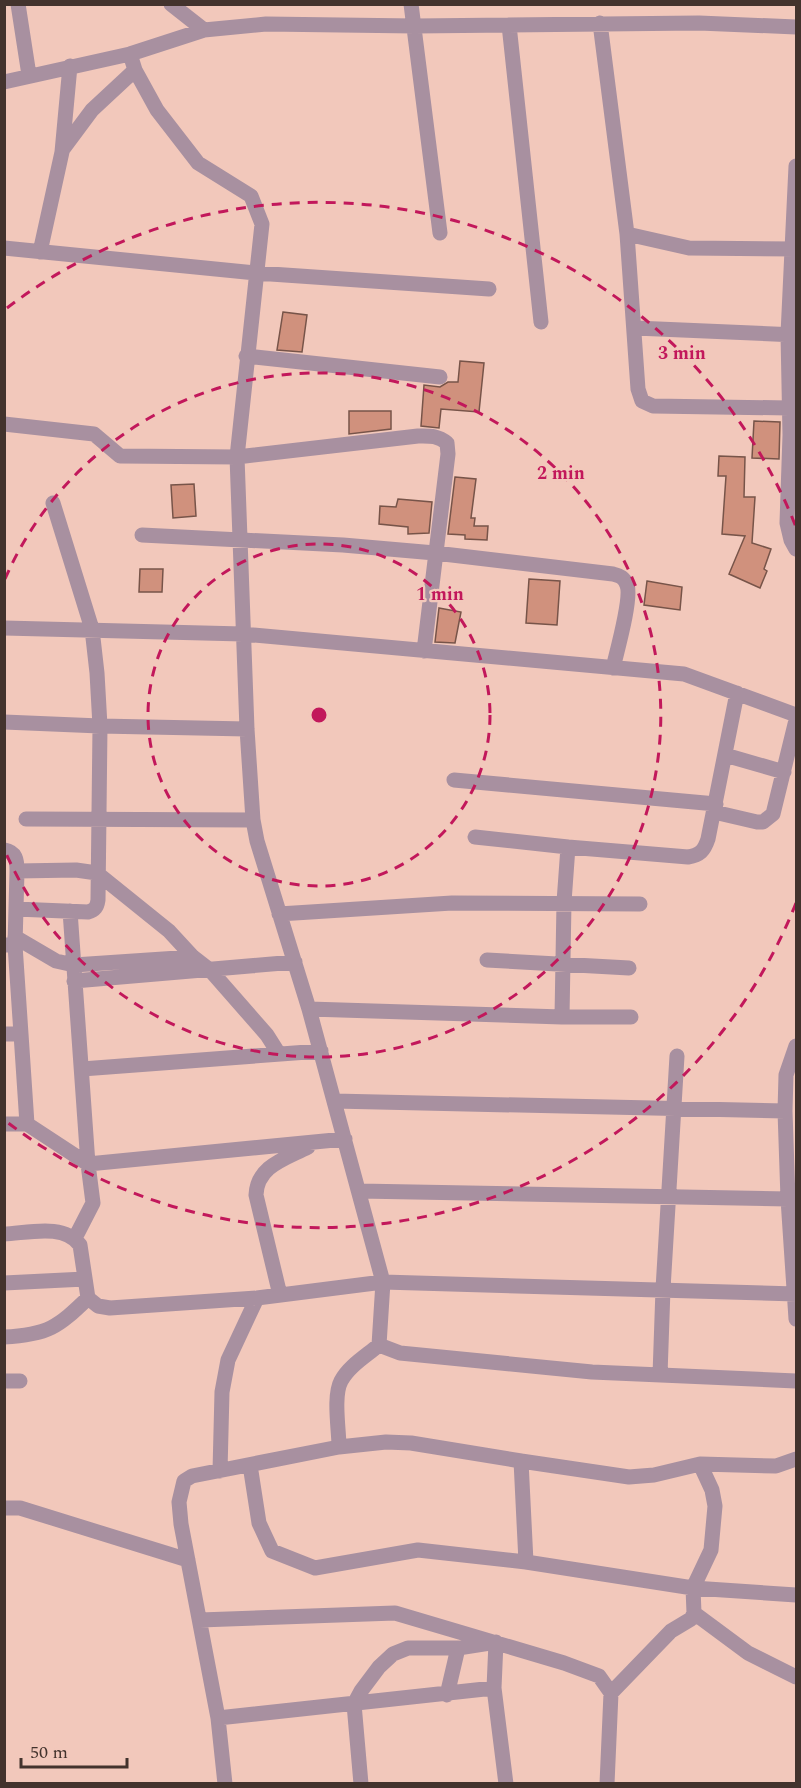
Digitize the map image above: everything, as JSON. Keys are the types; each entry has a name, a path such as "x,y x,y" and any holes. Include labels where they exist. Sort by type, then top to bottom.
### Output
{"street":[{"path":"18,4 29,75"},
{"path":"171,4 204,30"},
{"path":"411,4 440,233"},
{"path":"600,23 627,234 638,389 642,401 646,405 789,408"},
{"path":"4,82 130,54 204,30 266,24 415,26 699,23 796,27"},
{"path":"509,25 542,322"},
{"path":"130,54 135,70 157,111 198,163 251,196 262,224 246,356 237,457 247,729 253,820 257,841 321,1051 383,1282 379,1345 354,1366 341,1382 337,1394 339,1448"},
{"path":"40,252 62,152 70,66"},
{"path":"62,152 92,111 135,70"},
{"path":"796,166 789,408 793,435 791,540 796,549"},
{"path":"627,234 689,248 794,249"},
{"path":"4,248 256,273 489,289"},
{"path":"635,328 792,335"},
{"path":"246,356 440,376"},
{"path":"4,424 94,434 120,456 237,457 418,436 433,436 441,439 447,443 448,454 424,651"},
{"path":"16,909 88,912 97,906 100,726 98,673 92,629 52,503"},
{"path":"142,535 343,545 435,553 613,574 622,577 628,587 629,597 614,668"},
{"path":"4,628 243,634 684,674 796,715"},
{"path":"475,837 688,857 698,855 704,849 708,839 737,693"},
{"path":"454,780 715,808 757,822 768,819 773,814 796,720"},
{"path":"4,722 247,729"},
{"path":"725,756 784,772"},
{"path":"26,819 253,820"},
{"path":"562,1017 564,902 568,847"},
{"path":"4,850 13,853 17,859 16,909 12,942 27,1124"},
{"path":"17,871 76,870 97,873 169,931 193,957 212,970 267,1035 279,1054"},
{"path":"279,914 452,903 640,904"},
{"path":"70,911 88,1164 93,1203 75,1238"},
{"path":"12,942 56,961 74,965 193,957"},
{"path":"487,960 629,968"},
{"path":"74,981 295,962"},
{"path":"309,1009 631,1017"},
{"path":"4,1034 21,1034"},
{"path":"796,1046 785,1111 796,1320"},
{"path":"82,1069 321,1051"},
{"path":"660,1375 677,1056"},
{"path":"334,1101 785,1111"},
{"path":"4,1124 27,1124 88,1164 345,1139"},
{"path":"279,1295 256,1195 256,1183 271,1166 316,1143"},
{"path":"359,1191 788,1200"},
{"path":"4,1234 57,1232 75,1238 80,1245 88,1298 98,1306 110,1308 257,1298 383,1282 795,1294"},
{"path":"4,1283 85,1279"},
{"path":"4,1337 28,1336 63,1323 88,1298"},
{"path":"220,1472 222,1392 228,1360 257,1298"},
{"path":"379,1345 400,1353 592,1372 796,1381"},
{"path":"4,1382 20,1382"},
{"path":"225,1784 218,1718 181,1524 179,1502 184,1480 192,1476 339,1448 386,1442 411,1443 629,1477 654,1475 700,1464 776,1466 796,1459"},
{"path":"521,1461 526,1562"},
{"path":"611,1693 672,1631 691,1619 694,1613 693,1588 711,1550 715,1506 712,1490 700,1464"},
{"path":"250,1466 259,1523 272,1551 315,1568 418,1550 526,1562 693,1588 796,1594"},
{"path":"4,1508 20,1508 188,1560"},
{"path":"200,1620 395,1613 496,1642 599,1676 611,1693 607,1784"},
{"path":"694,1613 748,1653 796,1677"},
{"path":"361,1784 354,1704 379,1667 393,1654 408,1648 458,1648 496,1642"},
{"path":"496,1642 494,1688 506,1784"},
{"path":"447,1695 458,1648"},
{"path":"218,1718 447,1695 494,1688"}],"building":[{"path":"283,312 307,315 302,352 277,350"},
{"path":"460,361 484,363 479,412 441,409 439,428 421,426 424,385 440,387 448,382 458,382"},
{"path":"349,411 391,411 391,429 349,434"},
{"path":"754,421 780,422 779,459 752,458"},
{"path":"719,456 745,457 744,497 755,497 752,543 771,549 764,569 767,571 760,588 729,574 745,536 722,534 726,476 718,476"},
{"path":"455,477 476,479 471,518 475,518 474,526 488,526 487,540 465,539 465,535 448,534"},
{"path":"194,484 196,516 173,518 171,485"},
{"path":"398,499 432,502 429,533 408,534 408,527 379,524 380,506 396,507"},
{"path":"140,569 163,569 162,592 139,592"},
{"path":"529,579 560,581 557,625 526,623"},
{"path":"647,581 682,587 680,610 644,605"},
{"path":"439,608 461,612 455,643 435,642"}]}
